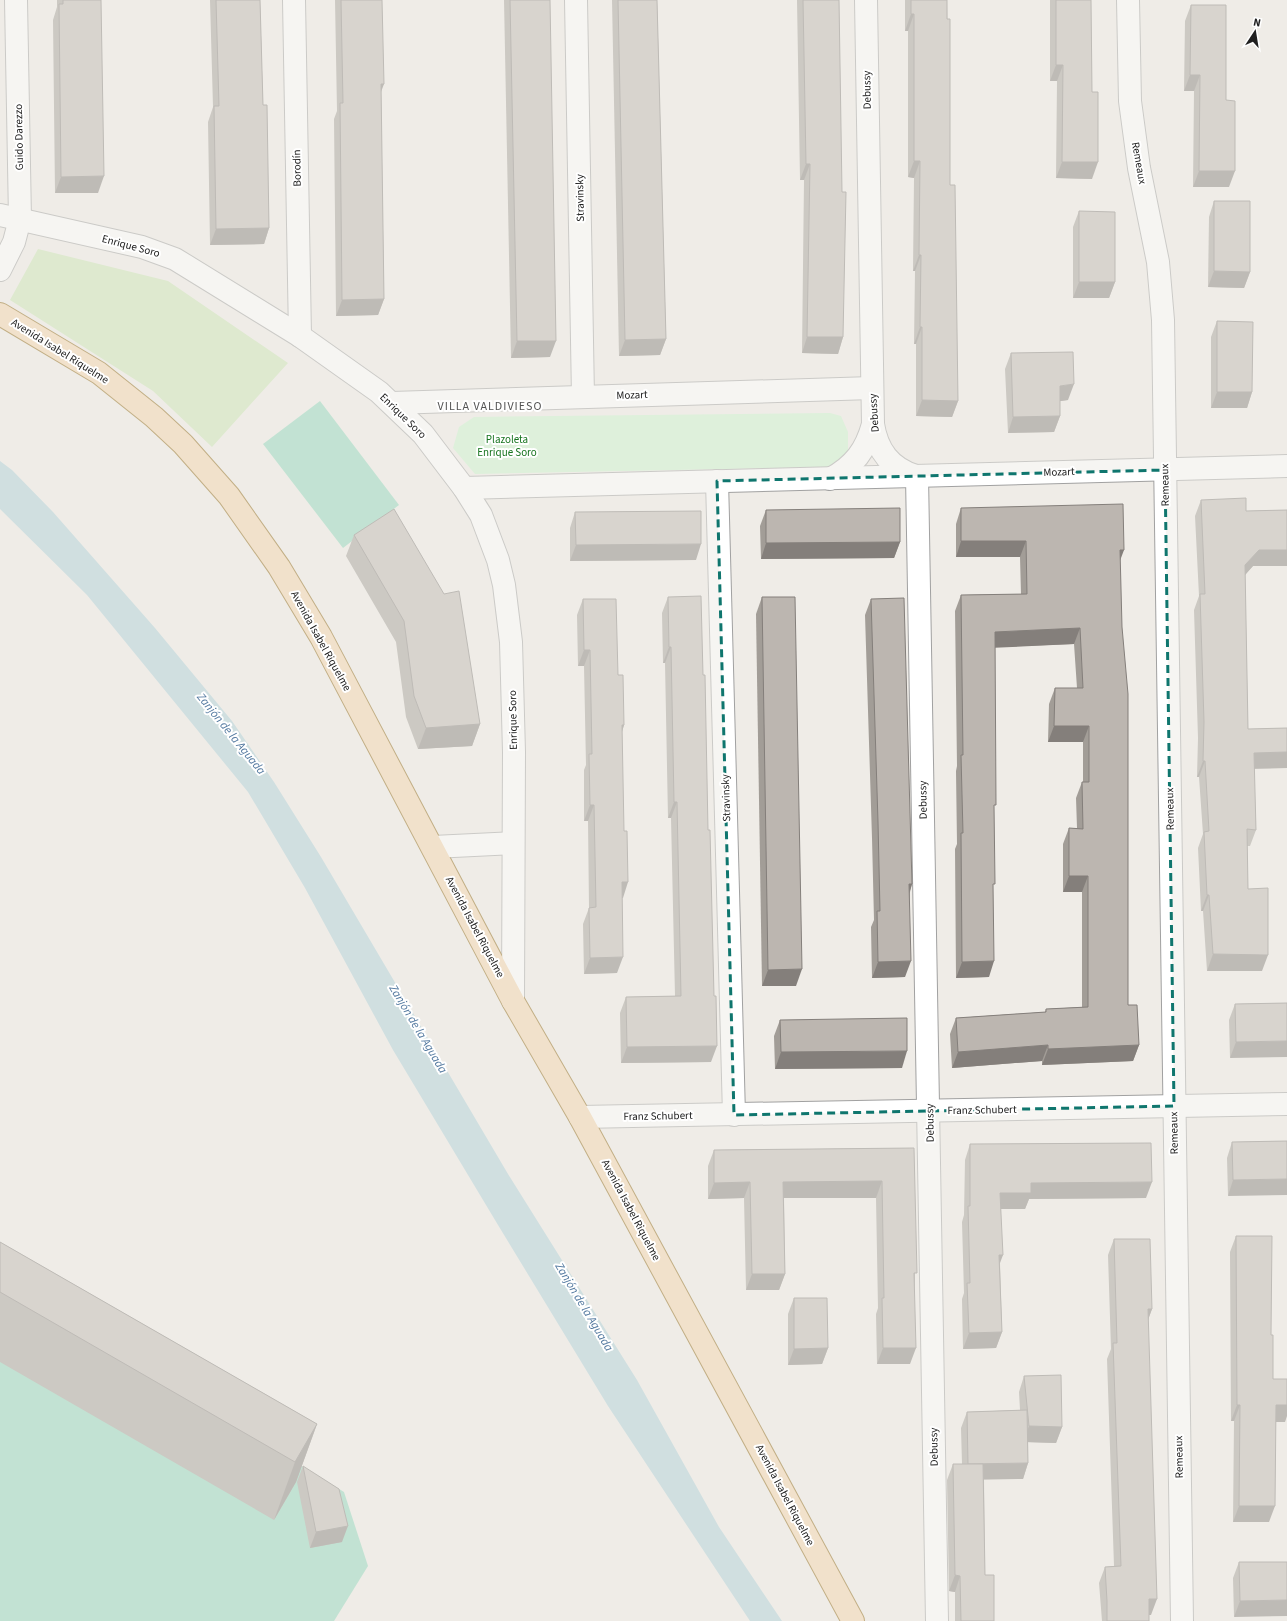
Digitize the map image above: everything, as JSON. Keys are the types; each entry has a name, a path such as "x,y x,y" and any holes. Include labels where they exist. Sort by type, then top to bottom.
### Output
{"main road":[{"name":"Avenida Isabel Riquelme","path":"0,314 99,373 126,394 183,444 229,496 275,560 310,619 433,847 513,1001 580,1117 852,1621"}],"street":[{"name":"Guido Darezzo","path":"0,270 14,242 10,217 16,0"},
{"name":"Borodín","path":"294,0 300,336"},
{"name":"Stravinsky","path":"576,0 583,397"},
{"name":"Debussy","path":"866,0 872,424 878,446 884,456 893,465 904,472 917,476 937,1621"},
{"name":"Remeaux","path":"1128,0 1129,75 1134,135 1153,231 1161,292 1182,1621"},
{"name":"Enrique Soro","path":"10,217 162,253 230,292 300,336 357,375 392,403 423,434 464,488 481,515 492,540 504,585 511,642 513,713 513,1001"},
{"name":"Mozart","path":"392,403 872,388"},
{"path":"830,478 851,465 859,456 868,440 872,424"},
{"name":"Mozart","path":"464,488 1287,466"},
{"name":"Stravinsky","path":"717,481 734,1115"},
{"path":"433,847 513,843"},
{"name":"Franz Schubert","path":"580,1117 1287,1104"}],"highlighted area":[{"path":"1165,470 1174,1106 734,1115 717,481"}],"green space":[{"path":"38,249 168,281 288,363 212,447 153,391 10,300"},
{"path":"320,401 399,505 343,548 263,444"},
{"name":"Plazoleta Enrique Soro","path":"830,413 841,416 848,432 848,453 830,467 475,474 453,448 459,427 474,417"},
{"path":"0,1282 344,1492 368,1566 334,1621 0,1621"}],"water":[{"name":"Zanjón de la Aguada","path":"0,461 12,470 53,512 155,628 232,721 274,782 321,857 508,1174 637,1380 719,1527 782,1621 750,1621 608,1406 393,1050 305,888 248,792 87,595 0,509"}],"building":[{"path":"63,0 101,0 104,176 61,177 59,4 63,4"},
{"path":"216,0 260,0 263,105 267,105 269,228 216,229 214,106 219,106"},
{"path":"341,0 382,0 384,84 381,84 384,299 342,300 340,103 343,103"},
{"path":"510,0 550,0 556,341 517,341"},
{"path":"618,0 657,0 666,339 625,340"},
{"path":"803,0 839,0 842,192 846,192 843,337 807,337 810,164 806,164"},
{"path":"911,0 947,0 947,19 950,19 950,185 955,185 958,401 922,400 922,327 920,327 921,255 919,255 920,161 914,161 914,14 911,14"},
{"path":"1056,0 1091,0 1092,92 1098,92 1098,162 1062,162 1063,65 1056,65"},
{"path":"1191,5 1226,5 1226,100 1235,101 1235,171 1199,171 1200,75 1190,75"},
{"path":"1214,201 1250,201 1250,272 1214,271"},
{"path":"1079,211 1115,212 1115,282 1079,282"},
{"path":"1217,321 1253,322 1252,392 1217,392"},
{"path":"1073,352 1074,384 1060,386 1060,416 1013,417 1011,353"},
{"path":"1246,498 1246,511 1287,510 1287,550 1259,550 1245,565 1248,729 1287,728 1287,752 1254,753 1256,830 1247,829 1248,889 1268,888 1268,955 1213,954 1209,895 1207,895 1204,832 1209,831 1205,761 1203,761 1204,722 1200,594 1205,594 1201,500"},
{"path":"1123,504 1124,550 1120,550 1122,627 1128,694 1128,1005 1137,1005 1139,1045 1048,1049 1048,1045 958,1052 956,1018 1046,1012 1046,1009 1088,1007 1088,876 1069,876 1069,828 1083,829 1082,782 1089,782 1089,726 1054,726 1055,688 1083,688 1080,628 995,632 996,805 994,805 994,961 962,962 961,833 963,833 961,755 963,755 961,595 1027,594 1026,541 961,541 961,508"},
{"path":"900,508 900,542 766,543 766,510"},
{"path":"394,509 444,594 459,591 480,724 426,728 414,696 404,621 354,535"},
{"path":"701,511 701,544 576,545 575,512"},
{"path":"701,596 703,675 705,675 708,830 710,830 714,996 716,996 717,1046 627,1047 626,997 681,996 677,802 674,802 671,647 669,647 668,597"},
{"path":"762,597 795,597 802,969 768,970"},
{"path":"904,598 912,884 909,884 911,961 878,962 877,911 880,911 871,599"},
{"path":"583,599 616,599 618,675 623,675 624,725 622,725 624,831 627,831 628,882 622,882 623,957 590,958 589,908 596,907 594,805 590,805 589,754 592,754 590,650 584,650"},
{"path":"1287,1003 1287,1041 1236,1042 1235,1004"},
{"path":"907,1018 907,1051 781,1052 780,1020"},
{"path":"1287,1141 1287,1179 1233,1180 1232,1142"},
{"path":"1151,1143 1152,1182 1031,1183 1031,1193 1000,1193 1003,1255 999,1255 1002,1332 969,1333 967,1283 970,1283 968,1206 970,1206 970,1144"},
{"path":"914,1148 917,1273 914,1273 916,1348 883,1348 882,1298 884,1298 882,1181 783,1182 785,1274 752,1274 750,1182 714,1183 714,1150"},
{"path":"1236,1236 1272,1236 1271,1335 1273,1335 1273,1379 1287,1379 1287,1405 1276,1405 1275,1506 1239,1506 1240,1405 1237,1405"},
{"path":"1114,1239 1150,1239 1152,1309 1148,1309 1157,1599 1149,1599 1149,1621 1107,1621 1105,1567 1121,1566 1113,1343 1117,1343"},
{"path":"0,1242 317,1424 295,1462 0,1292"},
{"path":"794,1298 827,1298 828,1348 794,1349"},
{"path":"1061,1375 1062,1427 1029,1426 1024,1376"},
{"path":"1027,1410 1028,1463 968,1464 967,1412"},
{"path":"953,1464 983,1464 985,1575 994,1575 994,1621 961,1621 960,1576 955,1575"},
{"path":"303,1466 339,1489 348,1526 316,1532"},
{"path":"1239,1562 1287,1562 1287,1600 1240,1601"}],"district":[{"name":"VILLA VALDIVIESO","path":"490,406"}]}
